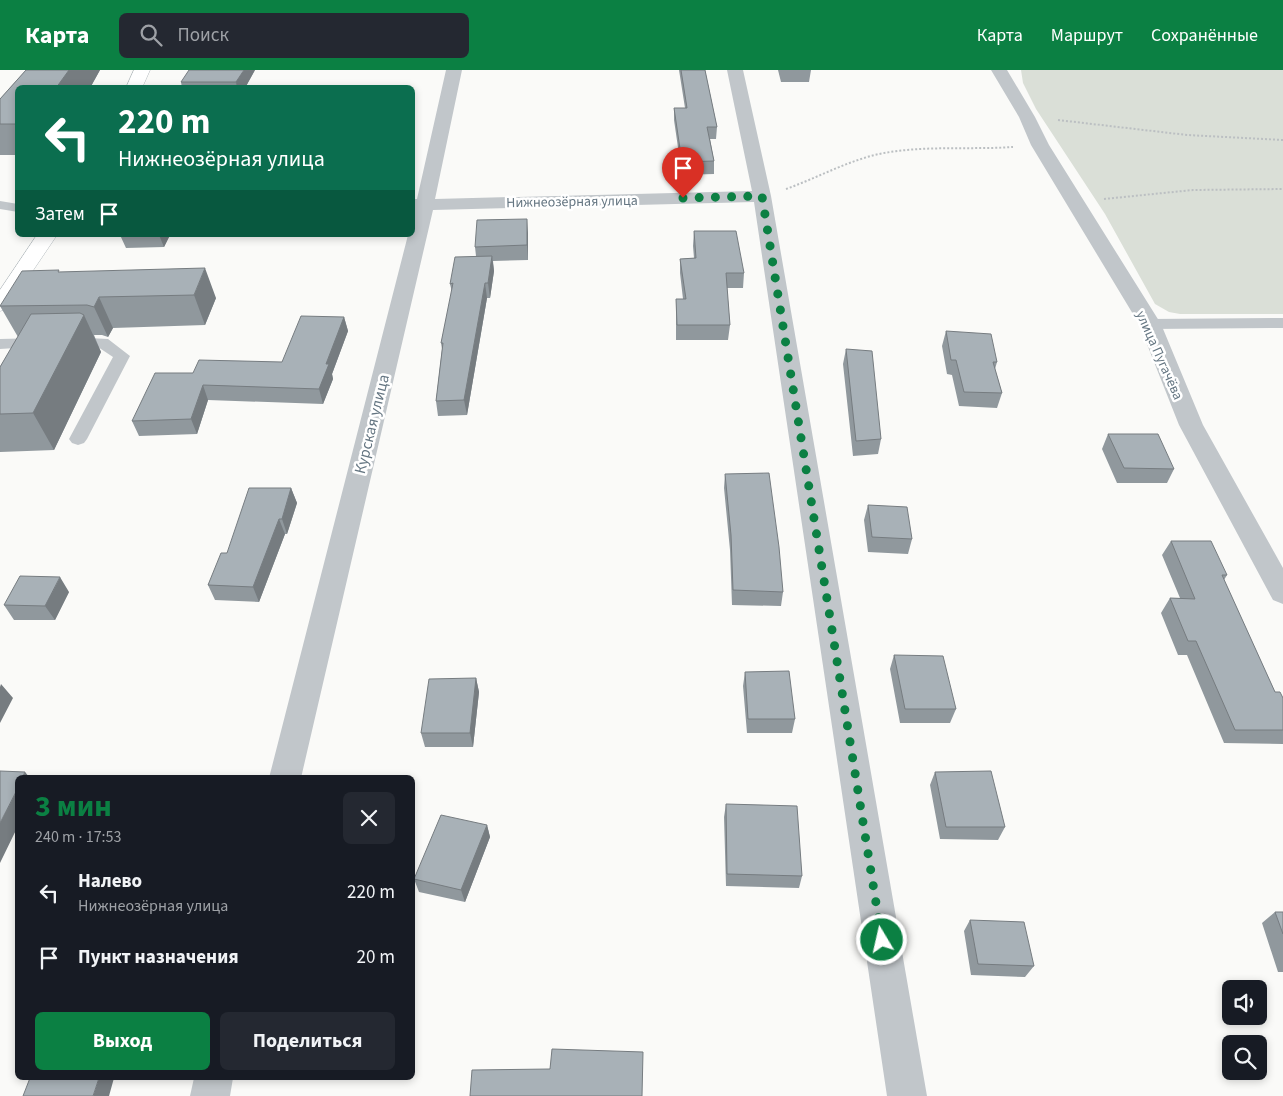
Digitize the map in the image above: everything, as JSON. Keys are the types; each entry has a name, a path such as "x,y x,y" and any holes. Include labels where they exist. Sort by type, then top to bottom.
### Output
{"main road":[{"path":"135,85 142,70"},
{"path":"0,305 46,237"}],"street":[{"name":"Курская улица","path":"415,222 454,70"},
{"path":"735,70 762,196 907,1096"},
{"name":"улица Пугачёва","path":"999,70 1027,117 1040,145 1150,324 1191,425 1283,593"},
{"name":"Нижнеозёрная улица","path":"419,205 762,196"},
{"name":"Курская улица","path":"286,775 412,237"},
{"path":"210,1096 214,1080"}],"lane":[{"path":"0,205 15,208"},
{"path":"1150,324 1283,323"},
{"path":"0,344 102,342 122,356 78,439"}],"path":[{"path":"1027,117 1187,134 1283,140"},
{"path":"762,196 804,183 856,161 880,154 917,150 1040,145"},
{"path":"1076,202 1163,192 1217,189 1283,189"}],"shaded area":[{"path":"1021,70 1283,70 1283,314 1180,314 1169,312 1155,304 1105,214 1036,109 1023,83"}],"building":[{"path":"26,70 69,70 58,85 15,85 15,124 0,124 0,99"},
{"path":"189,70 244,70 236,82 181,82"},
{"path":"681,70 705,70 717,127 707,127 714,161 682,162 674,108 687,108"},
{"path":"527,219 527,245 475,247 477,220"},
{"path":"694,231 736,231 744,273 726,273 730,325 677,325 676,299 686,299 680,259 696,258"},
{"path":"492,256 488,283 485,283 464,400 436,401 443,343 441,343 453,283 450,284 455,257"},
{"path":"205,268 194,295 99,297 94,307 87,305 0,306 22,271 59,270 58,272"},
{"path":"80,313 84,315 33,413 0,414 0,367 31,314"},
{"path":"301,316 344,317 326,364 329,364 319,389 203,385 191,419 132,421 155,373 193,373 199,360 282,362"},
{"path":"946,331 991,334 997,362 993,362 1002,393 964,392 956,360 951,360"},
{"path":"846,349 872,351 881,439 856,441"},
{"path":"1108,434 1158,434 1174,469 1124,468"},
{"path":"769,473 783,592 733,590 731,535 725,474"},
{"path":"249,488 291,488 282,519 279,519 253,587 208,585 221,553 227,553"},
{"path":"868,505 907,507 912,539 872,537"},
{"path":"1171,541 1211,541 1227,575 1222,575 1275,692 1280,692 1283,698 1283,730 1235,730 1196,641 1188,641 1170,598 1195,599"},
{"path":"20,576 60,577 45,606 4,605"},
{"path":"894,655 943,656 956,709 905,709"},
{"path":"789,671 795,719 748,719 745,672"},
{"path":"476,678 470,733 421,733 429,679"},
{"path":"0,771 25,772 24,775 15,775 15,794 0,823"},
{"path":"991,771 1005,827 946,827 935,772"},
{"path":"726,804 797,806 802,876 727,874"},
{"path":"441,815 487,825 461,890 415,879"},
{"path":"1275,912 1283,912 1283,934"},
{"path":"970,920 1024,922 1034,966 978,964"},
{"path":"552,1049 643,1052 642,1096 470,1096 472,1070 550,1069"},
{"path":"29,1080 98,1080 93,1096 23,1096"}],"route":[{"path":"683,198 762,196 882,940"}]}
